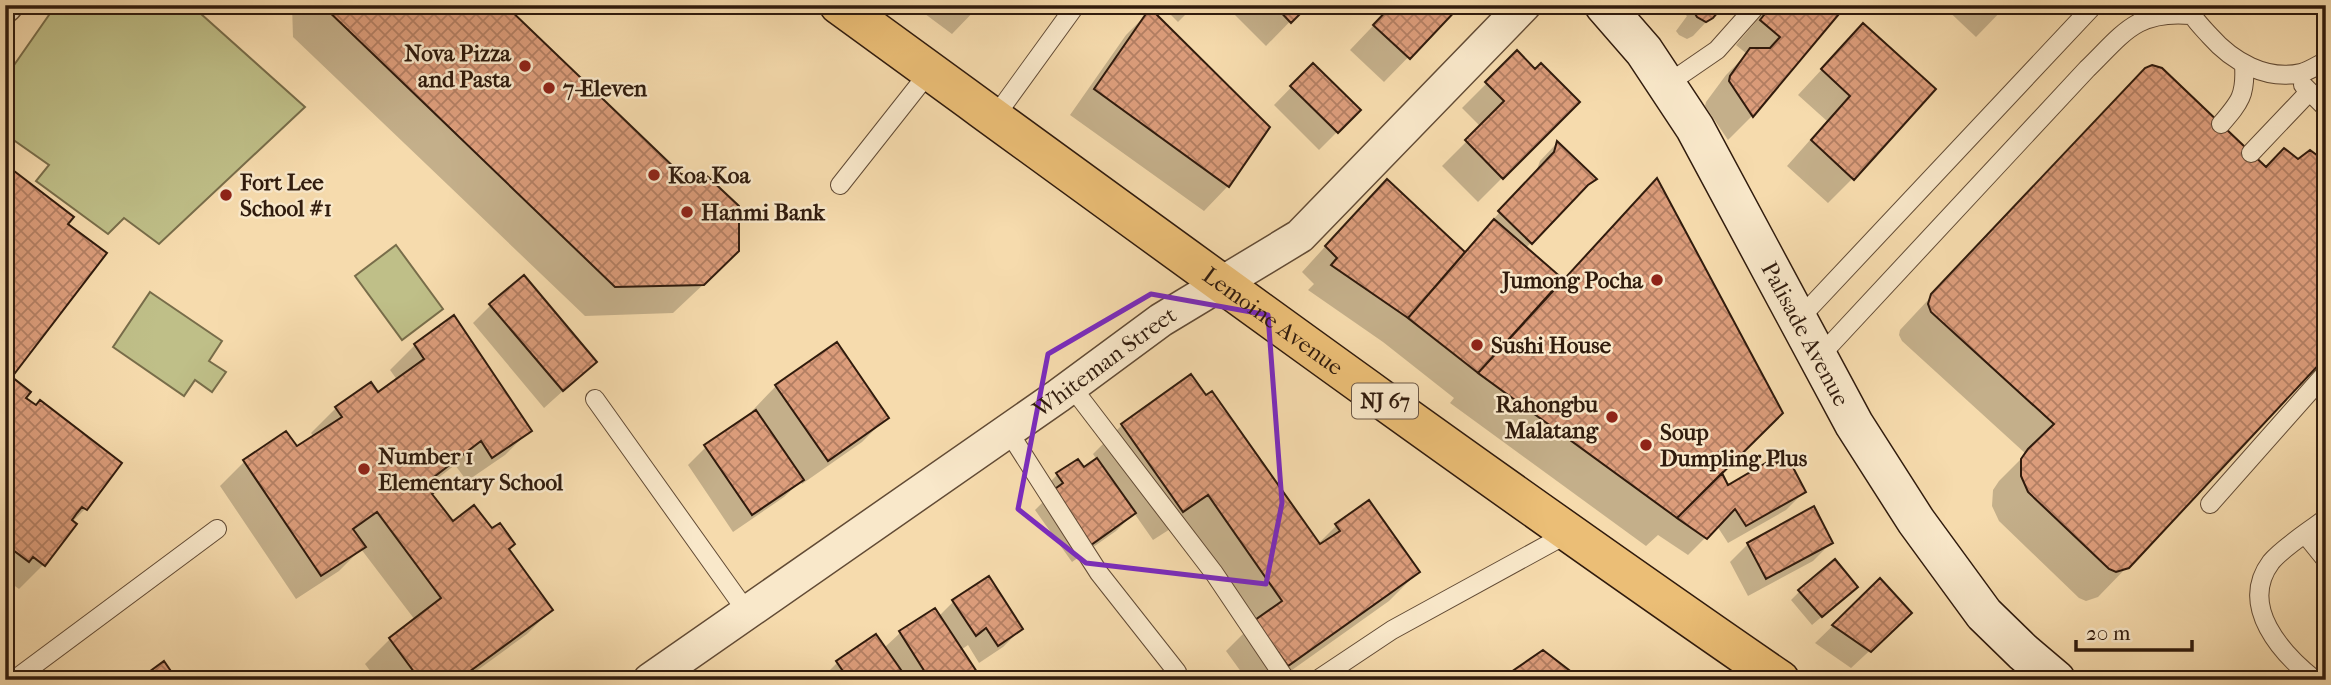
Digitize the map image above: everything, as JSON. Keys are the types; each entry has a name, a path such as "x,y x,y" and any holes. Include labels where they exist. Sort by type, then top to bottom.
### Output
{"main road":[{"name":"Lemoine Avenue","path":"839,5 1569,533 1780,680"}],"street":[{"name":"Whiteman Street","path":"650,680 1008,431 1161,320 1300,236 1524,5"},
{"name":"Palisade Avenue","path":"1609,7 1644,51 1695,128 1854,424 1916,521 1984,614 2027,666 2056,680"}],"lane":[{"path":"994,118 1076,5"},
{"path":"1666,85 1717,50 1757,5"},
{"path":"1798,320 2094,5"},
{"path":"1818,358 2077,79 2129,28 2155,15 2189,10 2217,44 2244,65 2270,74 2302,73 2326,61"},
{"path":"2221,124 2240,101 2245,85 2244,65"},
{"path":"840,185 930,71"},
{"path":"2290,73 2326,108"},
{"path":"2251,153 2309,92"},
{"path":"2210,504 2326,373"},
{"path":"1071,386 1214,573 1286,680"},
{"path":"595,399 747,612"},
{"path":"1008,431 1099,573 1177,671"},
{"path":"2315,680 2294,663 2268,631 2260,603 2260,585 2271,562 2326,518"},
{"path":"14,680 217,528"},
{"path":"1317,680 1392,630 1569,533"},
{"path":"2305,534 2326,561"}],"highlighted area":[{"path":"1151,294 1268,315 1282,503 1266,584 1086,563 1018,509 1048,354"}],"green space":[{"path":"56,5 191,5 305,107 159,244 124,218 108,234 36,181 49,165 5,134 5,78"},
{"path":"396,245 443,309 402,340 355,276"},
{"path":"150,292 222,341 209,361 226,372 212,392 195,380 184,396 113,347"}],"building":[{"path":"322,5 505,5 681,174 707,176 739,206 739,251 704,285 615,287"},
{"path":"1274,5 1309,5 1291,23"},
{"path":"1392,5 1461,5 1410,59 1373,25"},
{"path":"1697,5 1724,5 1706,22 1694,12"},
{"path":"1772,5 1841,5 1844,8 1753,117 1729,81 1750,48 1770,48 1780,37 1760,20"},
{"path":"1150,8 1270,127 1229,187 1094,89"},
{"path":"1863,23 1936,89 1854,180 1811,140 1850,96 1821,69"},
{"path":"1517,50 1535,69 1541,63 1580,102 1503,179 1465,140 1504,101 1485,82"},
{"path":"1313,63 1361,110 1338,133 1290,86"},
{"path":"2152,65 2162,68 2266,167 2284,148 2298,159 2310,150 2326,162 2326,357 2129,568 2116,572 2109,569 2028,492 2021,476 2021,459 2054,424 1931,312 1928,304 1931,294 2145,68"},
{"path":"1557,141 1597,179 1588,185 1532,244 1498,211 1554,152"},
{"path":"5,164 74,217 68,224 107,253 12,377 31,392 26,398 36,405 40,400 122,463 87,510 82,507 77,513 72,520 77,524 45,566 33,557 29,562 5,544"},
{"path":"1657,178 1783,413 1677,518 1478,373"},
{"path":"1387,179 1465,252 1408,318 1331,265 1337,258 1325,246"},
{"path":"1494,219 1563,279 1478,373 1408,318"},
{"path":"524,275 597,362 563,391 489,304"},
{"path":"454,315 532,431 492,458 481,441 434,477 440,487 432,494 453,521 474,505 492,528 500,523 515,544 509,549 553,610 458,680 420,680 389,638 441,598 377,512 353,529 366,547 321,576 243,460 286,431 297,446 342,417 335,407 371,382 378,392 424,359 414,344"},
{"path":"837,342 889,418 828,461 775,385"},
{"path":"1191,374 1206,395 1212,391 1320,544 1340,531 1335,524 1369,500 1420,572 1288,666 1255,620 1282,601 1208,495 1183,512 1121,424"},
{"path":"756,410 804,480 752,515 704,445"},
{"path":"1787,456 1806,492 1746,526 1735,509 1707,539 1677,518 1722,473 1728,485 1774,458 1777,463"},
{"path":"1097,458 1136,513 1091,545 1052,491 1063,483 1056,473 1078,459 1084,467"},
{"path":"1814,506 1833,543 1766,579 1747,543"},
{"path":"1835,559 1858,587 1822,617 1798,590"},
{"path":"989,576 1023,629 998,646 986,628 976,636 952,600"},
{"path":"1880,578 1912,613 1871,652 1832,625"},
{"path":"935,608 979,675 972,680 930,680 899,631"},
{"path":"876,634 908,680 849,680 836,661"},
{"path":"1543,650 1578,677 1573,680 1512,680 1515,678 1511,672"},
{"path":"164,661 177,680 138,680"}],"place":[{"name":"Nova Pizza and Pasta","path":"525,66"},
{"name":"7-Eleven","path":"549,88"},
{"name":"Koa Koa","path":"654,175"},
{"name":"Fort Lee School #1","path":"226,195"},
{"name":"Hanmi Bank","path":"687,212"},
{"name":"Jumong Pocha","path":"1657,280"},
{"name":"Sushi House","path":"1477,345"},
{"name":"Rahongbu Malatang","path":"1612,417"},
{"name":"Soup Dumpling Plus","path":"1646,445"},
{"name":"Number 1 Elementary School","path":"364,469"}]}
